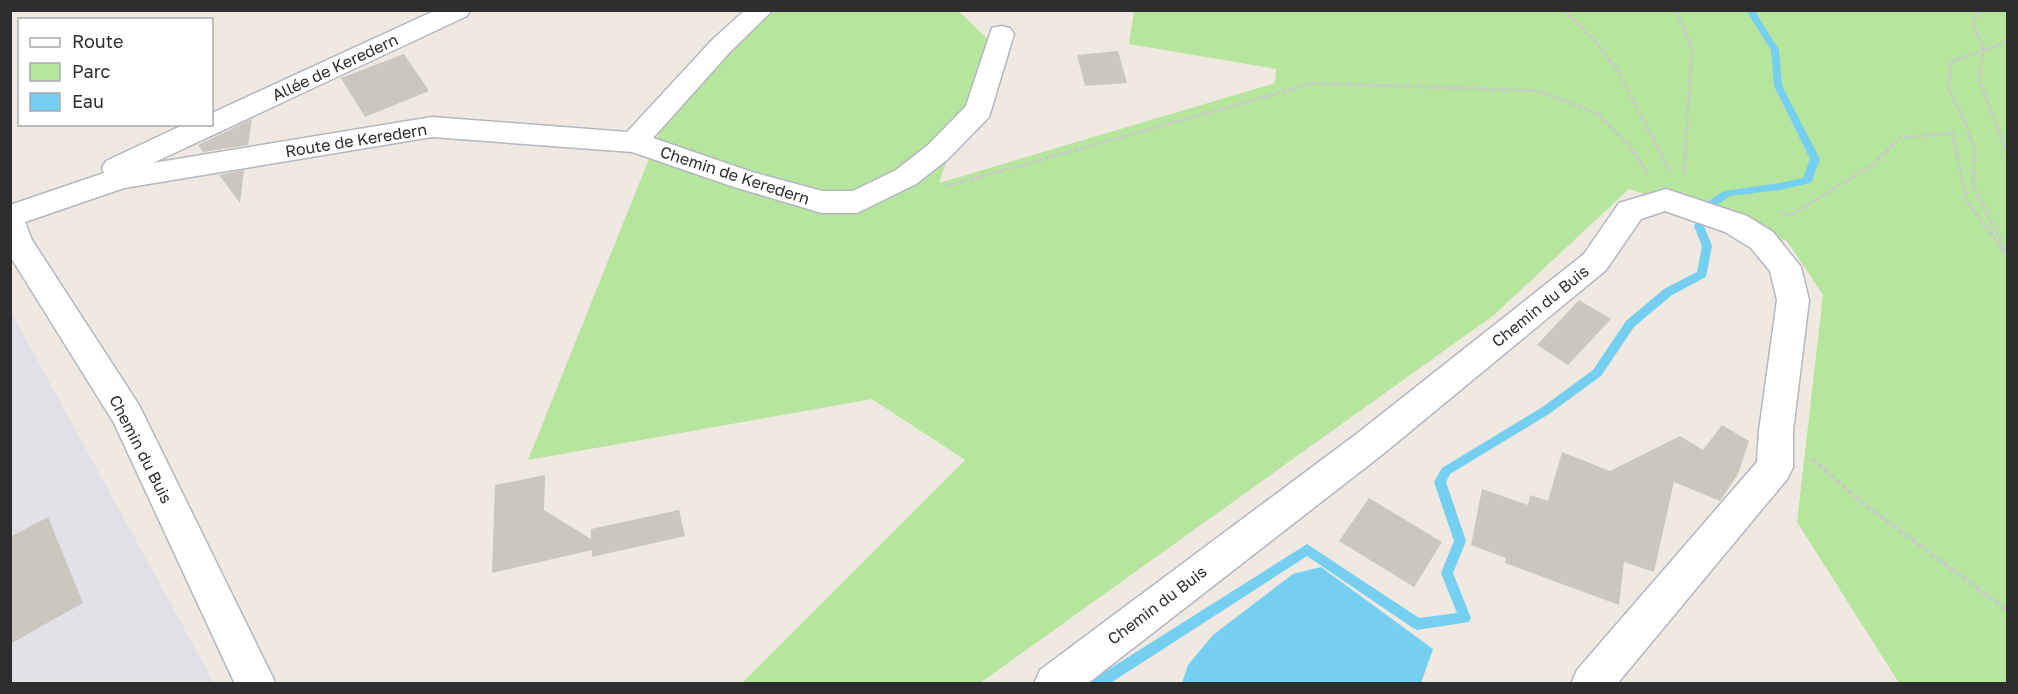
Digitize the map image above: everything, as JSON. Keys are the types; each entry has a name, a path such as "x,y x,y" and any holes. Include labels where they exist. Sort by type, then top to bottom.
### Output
{"street":[{"name":"Allée de Keredern","path":"213,123 458,10"},
{"path":"634,142 721,46 761,10"},
{"name":"Chemin de Keredern","path":"634,142 744,180 822,202 857,202 906,177 938,152 979,110 1001,34"},
{"name":"Allée de Keredern","path":"12,229 207,126"},
{"name":"Route de Keredern","path":"12,229 121,178 432,127 634,142"},
{"path":"1591,684 1775,467 1776,431 1793,300 1785,267 1762,240 1736,224 1674,197"},
{"name":"Chemin du Buis","path":"1054,684 1371,443 1595,262 1630,211 1674,197"},
{"name":"Chemin du Buis","path":"12,229 127,415 256,684"}],"path":[{"path":"1564,10 1584,28 1624,79 1674,197"},
{"path":"1674,197 1683,177 1692,48 1676,10"},
{"path":"1980,10 1973,24 1984,48 1979,79 2007,156"},
{"path":"2007,42 1984,48 1951,62 1948,89 1962,114 1975,152 1973,184 2003,241 2007,257"},
{"path":"936,189 1314,83 1539,91 1596,113 1628,144 1674,197"},
{"path":"1770,212 1793,214 1872,165 1900,138 1952,133 1967,201 2007,257"},
{"path":"1776,431 1823,467 1863,503 2007,611"}],"shaded area":[{"path":"11,312 214,683 11,683"}],"green space":[{"path":"756,11 958,11 989,40 939,183 1275,83 1276,69 1129,44 1134,11 2007,11 2007,683 1899,683 1797,522 1823,295 1787,241 1629,189 1494,315 980,683 742,683 965,460 872,399 528,460 683,74"}],"water":[{"path":"1321,567 1433,649 1421,683 1182,683 1188,665 1213,635 1293,574"}],"building":[{"path":"1118,51 1127,83 1085,86 1077,55"},
{"path":"404,54 429,91 365,117 341,78"},
{"path":"252,119 248,145 203,152 198,145"},
{"path":"244,170 240,203 219,175"},
{"path":"1579,300 1611,319 1568,365 1537,345"},
{"path":"1722,425 1749,441 1738,474 1720,501 1674,482 1654,572 1624,562 1619,605 1505,563 1506,558 1471,545 1482,489 1528,505 1530,495 1548,501 1562,452 1610,471 1680,436 1703,450"},
{"path":"545,475 544,510 591,539 591,529 679,510 685,536 592,557 592,550 492,573 495,485"},
{"path":"1369,498 1442,542 1414,587 1339,541"},
{"path":"48,517 83,603 10,644 10,537"}],"waterway":[{"path":"1097,684 1307,549 1417,624 1465,618 1447,573 1460,541 1440,482 1446,471 1545,411 1597,373 1630,324 1668,292 1702,274 1707,246 1699,226 1707,212 1721,197 1736,191 1807,181 1815,159 1778,86 1775,50 1750,10"}]}
